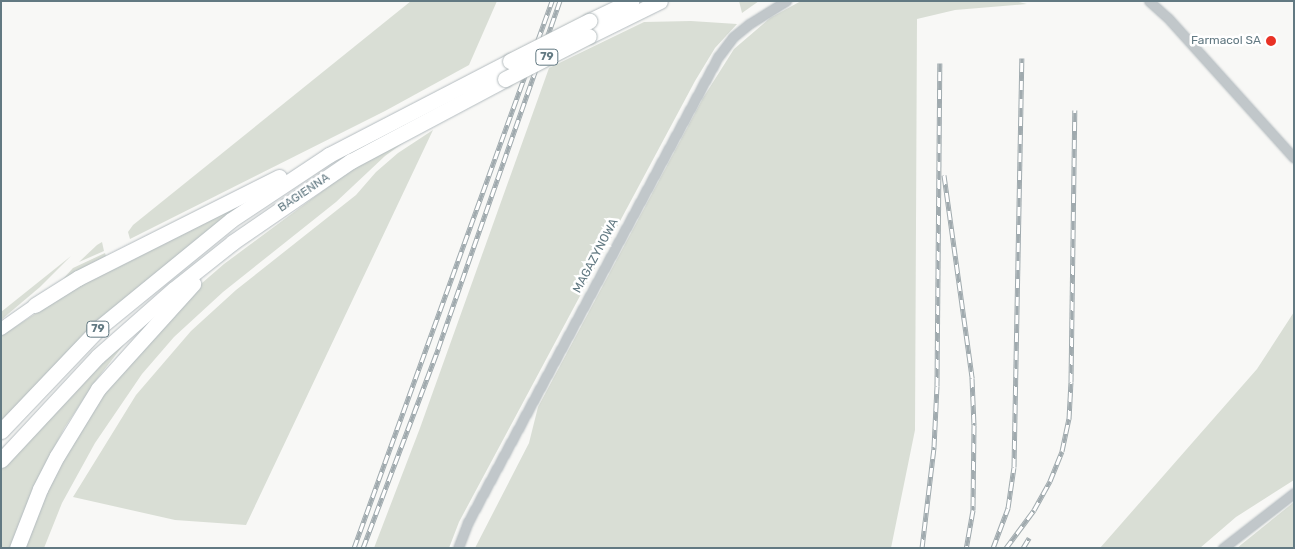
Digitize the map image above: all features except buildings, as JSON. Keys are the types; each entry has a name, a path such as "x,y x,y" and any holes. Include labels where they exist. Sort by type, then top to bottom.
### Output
{"main road":[{"name":"BAGIENNA","path":"1,460 98,356 174,289 233,242 351,161 505,79 630,1"},
{"name":"BAGIENNA","path":"1,431 108,320 225,224 306,168 373,130 510,61 660,1"},
{"path":"35,305 124,255 279,177 306,168"},
{"path":"17,548 44,481 98,389 152,326 233,242"}],"street":[{"name":"MAGAZYNOWA","path":"458,548 463,532 718,57 733,37 786,1"},
{"path":"1149,1 1174,25 1294,158"},
{"path":"1,329 35,305"},
{"path":"1223,548 1294,493"}],"shaded area":[{"path":"411,1 497,1 469,65 385,111 130,239 128,232 133,225"},
{"path":"739,1 759,1 742,13"},
{"path":"801,1 1015,1 1027,4 955,10 917,19 915,430 891,548 475,548 529,443 538,407 703,98 734,49 770,18"},
{"path":"691,21 737,24 715,48 695,81 459,522 449,548 374,548 420,428 549,68 644,22"},
{"path":"433,130 246,525 175,520 73,497 136,395 191,331 236,290 356,195 376,172 398,153"},
{"path":"410,138 385,156 336,202 223,292 174,337 142,374 95,443 62,503 44,548 24,548 46,492 76,435 117,374 187,296 224,264 340,178 381,151"},
{"path":"242,204 126,297 1,422 1,336 86,281"},
{"path":"102,242 104,251 79,262 97,245"},
{"path":"105,253 106,256 63,279 73,268"},
{"path":"71,256 40,287 1,320 1,312"},
{"path":"1294,312 1294,480 1236,517 1200,548 1100,548 1257,369"},
{"path":"129,338 97,379 65,427 43,469 10,548 1,548 1,470 90,374"},
{"path":"1294,502 1294,548 1237,548"}],"railway":[{"path":"354,548 552,1"},
{"path":"363,548 438,349 560,1"},
{"path":"993,548 1008,508 1014,467 1022,58"},
{"path":"922,548 934,447 937,386 940,63"},
{"path":"1006,548 1034,510 1050,481 1062,451 1069,419 1075,110"},
{"path":"944,175 972,378 974,425 973,510 966,548"},
{"path":"1023,548 1029,538"}],"place":[{"name":"Farmacol SA","path":"1271,41"}]}
